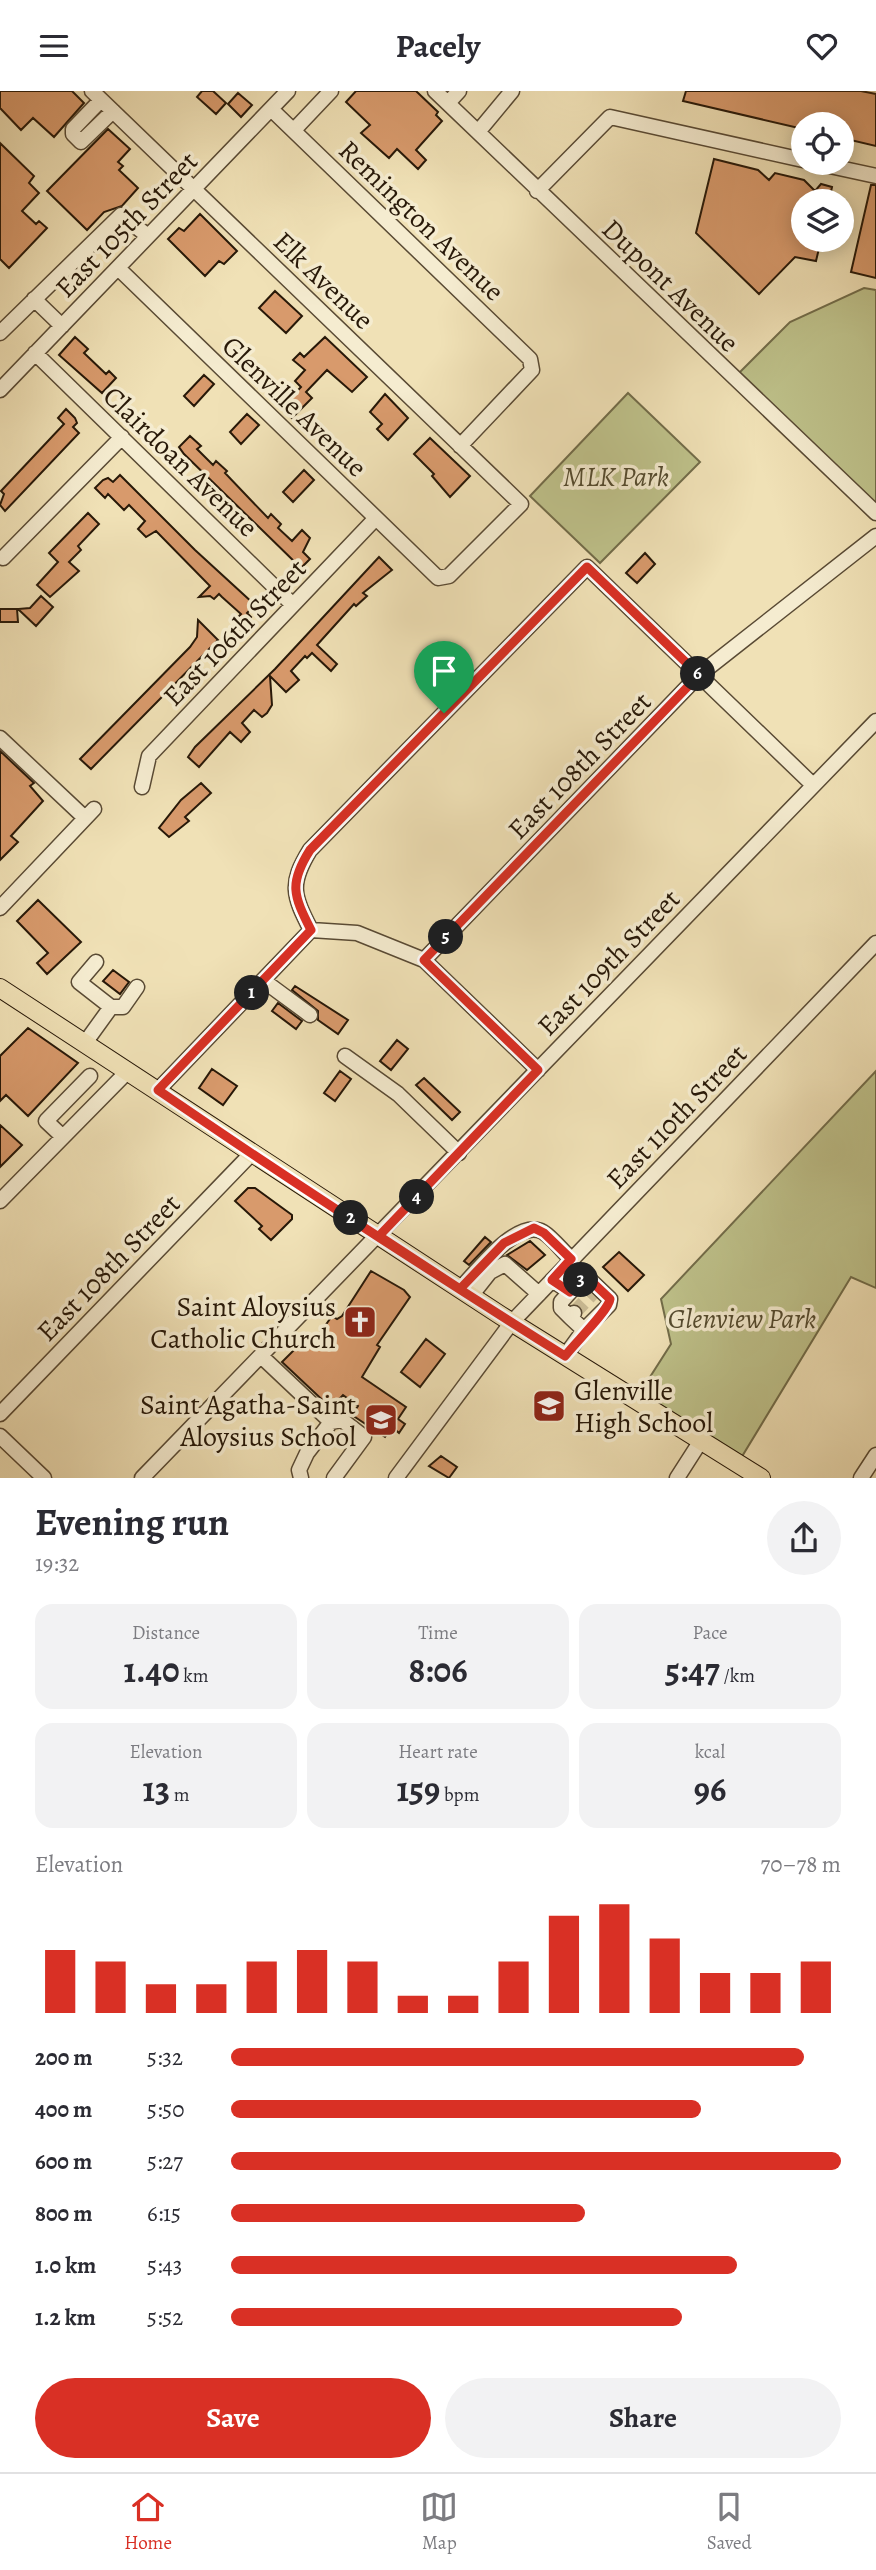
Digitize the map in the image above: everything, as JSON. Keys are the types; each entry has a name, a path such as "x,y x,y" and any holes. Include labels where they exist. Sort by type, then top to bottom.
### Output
{"main road":[{"path":"0,988 251,1154 565,1356 761,1478"}],"street":[{"path":"295,130 331,91"},
{"name":"Dupont Avenue","path":"435,91 876,513"},
{"path":"448,103 459,91"},
{"path":"478,132 512,91"},
{"path":"97,95 73,129 73,134 81,142 113,111"},
{"name":"Elk Avenue","path":"97,95 521,504 449,576 438,578"},
{"name":"Remington Avenue","path":"278,97 295,130 530,359 532,370 460,446"},
{"name":"East 105th Street","path":"0,390 194,189 278,97"},
{"path":"537,191 610,117 791,157"},
{"path":"854,171 876,176"},
{"path":"0,333 121,215 148,236"},
{"name":"Glenville Avenue","path":"118,268 438,578"},
{"path":"34,299 62,326"},
{"name":"Clairdoan Avenue","path":"36,353 293,605"},
{"path":"3,558 122,437"},
{"name":"East 106th Street","path":"142,787 149,756 375,519"},
{"name":"East 108th Street","path":"424,960 699,675 876,536"},
{"path":"311,930 294,890 297,871 310,850 587,567 813,785"},
{"name":"East 109th Street","path":"142,1478 876,721"},
{"path":"0,738 90,814 0,908"},
{"path":"311,930 356,933 424,960 538,1070"},
{"path":"158,1090 311,930"},
{"name":"East 110th Street","path":"396,1478 512,1322 876,943"},
{"path":"96,962 79,982 111,1007 123,1007 137,987"},
{"path":"264,981 310,1015"},
{"path":"85,1043 111,1007"},
{"path":"345,1056 398,1094 459,1153"},
{"path":"0,1201 128,1071"},
{"path":"63,1137 46,1121 90,1076"},
{"name":"East 108th Street","path":"0,1414 251,1154"},
{"path":"466,1292 504,1243 522,1231 534,1228 544,1233 571,1259"},
{"path":"466,1292 490,1272 505,1264 539,1294"},
{"path":"565,1356 584,1330 609,1305 610,1299 595,1291 589,1279 582,1279 561,1302 561,1308 572,1315 584,1330"},
{"path":"552,1280 570,1292"},
{"path":"261,1356 331,1422"},
{"path":"302,1478 299,1470 307,1453 331,1422 342,1420 364,1437 334,1478"},
{"path":"0,1436 44,1478"},
{"path":"677,1478 702,1439"},
{"path":"861,1478 876,1455"}],"green space":[{"path":"864,288 876,290 876,513 734,378 790,322"},
{"name":"MLK Park","path":"628,393 700,462 600,563 530,496"},
{"name":"Glenview Park","path":"876,1071 876,1288 851,1277 738,1463 636,1399 671,1344 661,1299"}],"building":[{"path":"0,91 72,91 84,103 54,137 33,118 21,130 0,108"},
{"path":"202,91 213,91 226,103 216,114 197,97"},
{"path":"356,91 416,91 438,112 436,115 442,121 416,150 426,160 418,169 397,149 389,158 361,133 370,125 346,102"},
{"path":"686,91 861,91 876,94 876,146 854,141 854,112 791,112 791,126 683,101"},
{"path":"238,93 252,105 241,117 228,104"},
{"path":"108,129 130,149 118,162 123,166 119,170 138,188 122,206 104,212 87,230 47,191"},
{"path":"0,143 34,176 29,183 39,193 22,211 36,224 39,221 47,228 9,268 0,259"},
{"path":"714,159 758,170 769,180 775,173 804,180 813,189 791,189 791,252 818,252 816,261 795,257 759,294 696,233"},
{"path":"821,184 832,189 817,189"},
{"path":"871,185 876,185 876,278 851,272"},
{"path":"200,214 237,251 224,264 219,261 205,276 168,239 179,228 184,231"},
{"path":"275,291 302,316 286,333 259,308"},
{"path":"75,337 88,349 84,353 106,374 109,371 116,378 102,393 59,355"},
{"path":"325,337 367,377 352,392 327,370 306,392 312,398 292,418 281,408 301,387 295,381 305,370 293,360 300,353 304,357"},
{"path":"204,375 214,384 194,406 184,396"},
{"path":"385,394 408,418 388,440 377,429 382,424 370,412"},
{"path":"66,409 75,418 77,423 73,427 79,433 5,511 0,505 4,494 1,491 64,424 58,418"},
{"path":"247,414 259,425 241,444 230,432"},
{"path":"190,436 201,446 197,449 213,465 216,461 227,471 225,473 268,518 271,514 281,524 278,528 292,541 302,530 310,538 303,552 310,559 301,568 184,454 179,447"},
{"path":"430,438 470,476 450,497 432,476 434,474 414,454"},
{"path":"304,470 314,480 293,502 283,492"},
{"path":"120,475 255,605 247,613 251,617 248,620 250,622 242,631 233,623 241,614 219,594 214,599 210,596 199,597 210,586 156,531 146,537 138,529 145,521 129,505 124,510 108,494 105,498 95,488 103,480 108,478 113,482"},
{"path":"88,513 99,524 78,546 81,550 69,562 79,571 50,597 37,585 58,562 49,553"},
{"path":"645,553 655,564 637,583 626,573"},
{"path":"379,557 392,570 363,593 367,596 356,606 354,604 317,645 337,664 331,671 312,653 307,658 305,656 291,671 299,680 286,692 270,676 272,705 267,713 262,717 254,710 242,723 250,732 241,742 230,732 199,767 188,757 195,747 275,669"},
{"path":"41,596 53,607 36,626 18,609 30,608"},
{"path":"0,609 17,609 18,622 0,622"},
{"path":"198,620 218,640 91,769 80,759 190,647 197,637"},
{"path":"0,751 34,783 30,786 43,801 11,836 18,842 0,860"},
{"path":"201,783 211,793 185,817 189,821 169,837 159,828 181,800"},
{"path":"38,900 81,942 47,974 37,963 48,953 17,921"},
{"path":"113,970 129,982 120,994 103,981"},
{"path":"295,986 348,1020 338,1034 318,1020 318,1011 292,990"},
{"path":"278,1003 302,1021 296,1029 272,1011"},
{"path":"28,1028 78,1063 28,1116 6,1095 0,1101 0,1056"},
{"path":"397,1040 408,1049 391,1070 380,1061"},
{"path":"212,1069 237,1086 223,1105 199,1088"},
{"path":"340,1071 351,1079 335,1101 324,1093"},
{"path":"424,1078 460,1112 452,1120 416,1085"},
{"path":"0,1125 22,1145 0,1167"},
{"path":"248,1188 255,1188 292,1215 292,1219 271,1240 259,1229 262,1226 235,1201"},
{"path":"485,1237 491,1242 469,1265 464,1261"},
{"path":"530,1241 545,1255 527,1270 507,1255"},
{"path":"619,1252 644,1275 628,1291 603,1267"},
{"path":"371,1271 404,1290 410,1297 377,1345 380,1347 362,1377 406,1407 398,1419 405,1424 399,1433 392,1427 385,1437 352,1415 358,1406 343,1395 331,1408 282,1362 303,1341 310,1347 332,1316 337,1319 342,1316"},
{"path":"426,1339 445,1354 420,1387 401,1372"},
{"path":"441,1456 457,1467 449,1478 429,1466"}],"tunnel":[{"path":"574,1313 592,1294"}],"place":[{"name":"Saint Aloysius Catholic Church","path":"360,1322"},
{"name":"Glenville High School","path":"549,1406"},
{"name":"Saint Agatha-Saint Aloysius School","path":"381,1420"}],"route":[{"path":"444,713 310,850 297,871 294,890 311,930 158,1090 251,1154 460,1289 565,1356 584,1330 590,1327 609,1305 610,1299 589,1279 582,1279 570,1292 552,1280 571,1259 544,1233 534,1228 513,1236 460,1289 379,1236 538,1070 424,960 699,675 587,567 444,713"}]}
